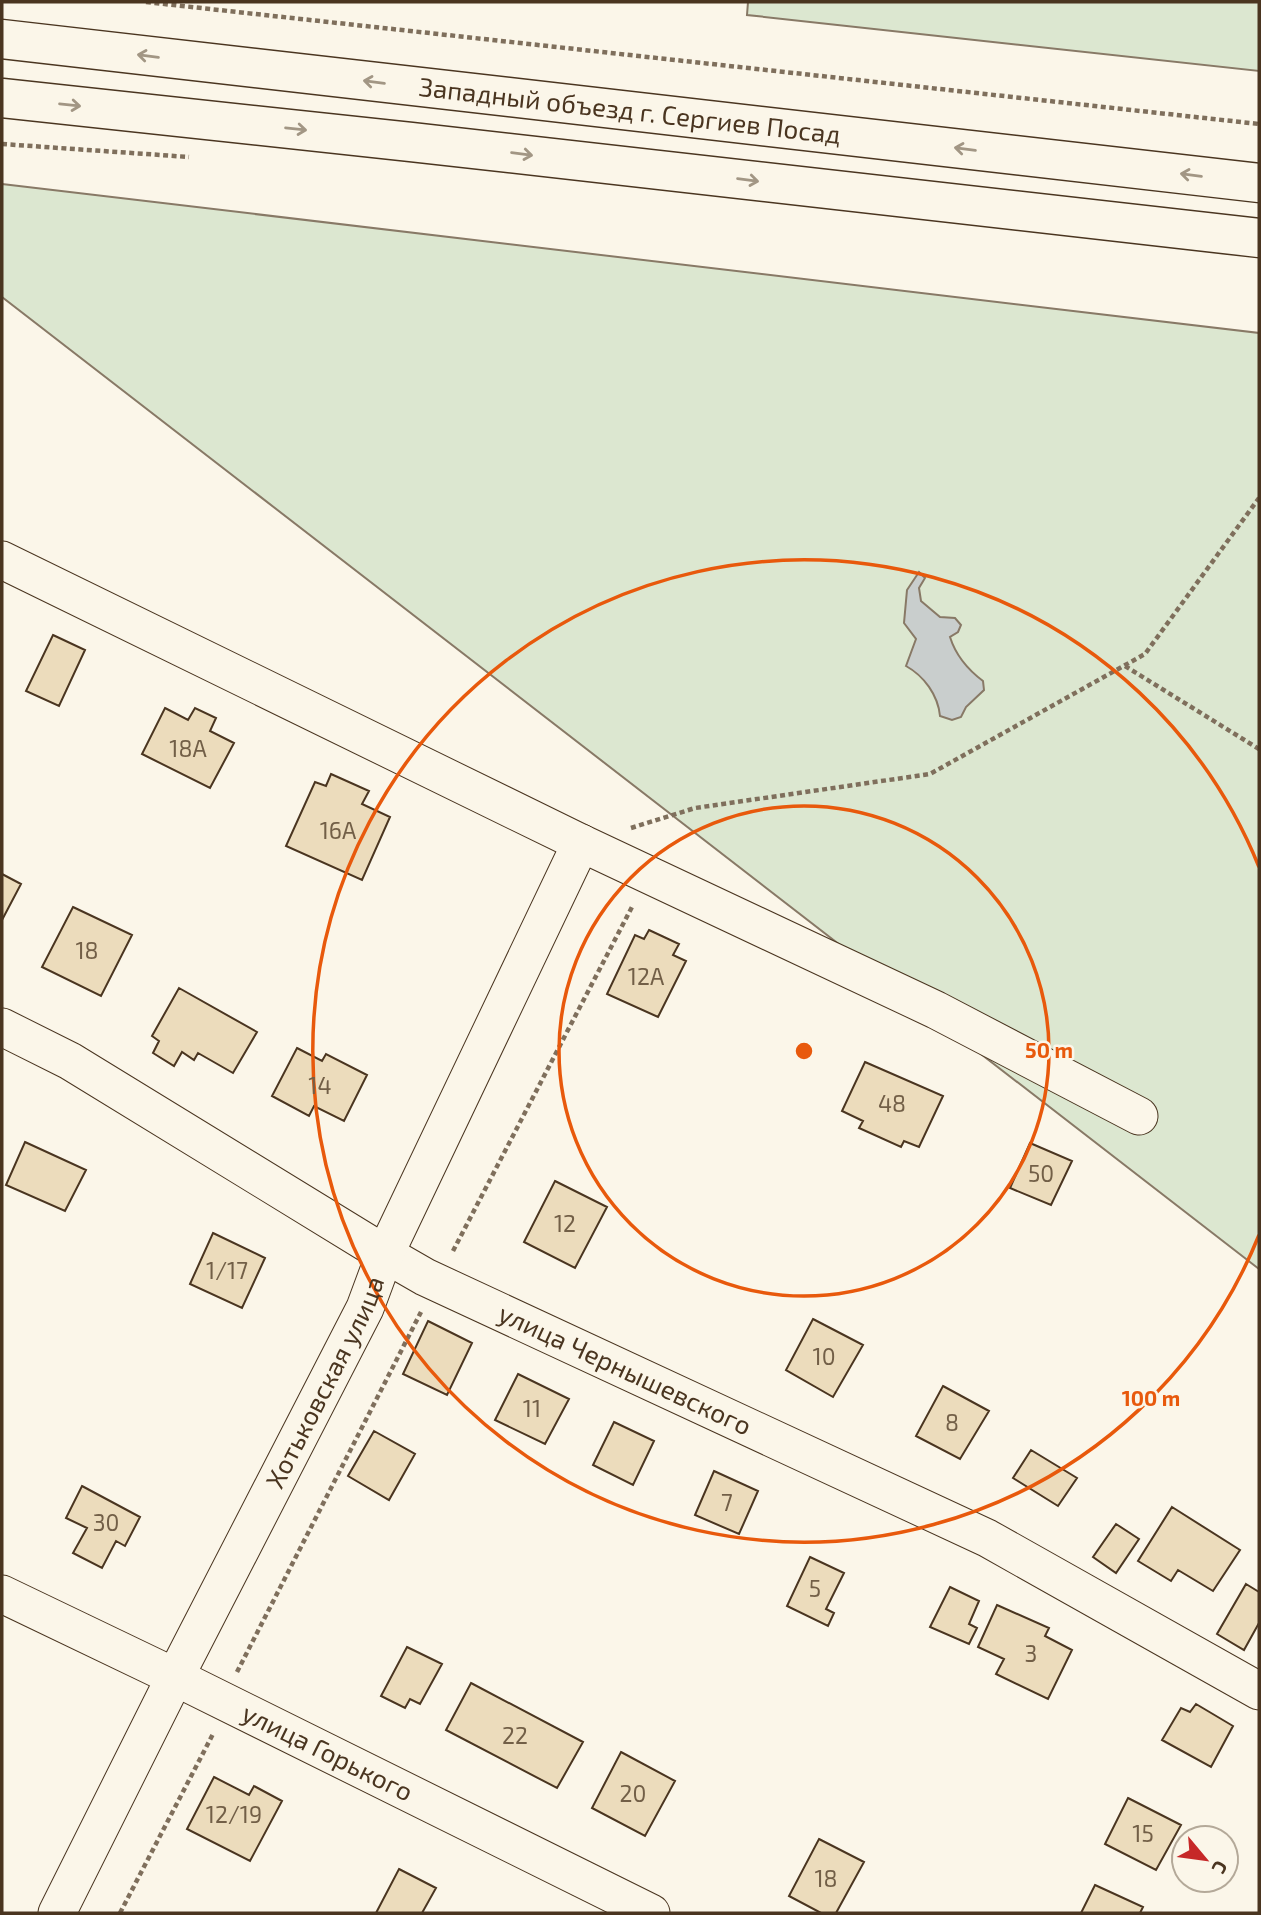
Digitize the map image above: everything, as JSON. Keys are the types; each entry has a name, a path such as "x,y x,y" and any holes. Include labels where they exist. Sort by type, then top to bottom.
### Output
{"main road":[{"name":"Западный объезд г. Сергиев Посад","path":"2,39 1259,183"},
{"name":"Западный объезд г. Сергиев Посад","path":"2,98 1259,238"}],"street":[{"path":"2,560 581,843 936,1010 1139,1116"},
{"name":"Хотьковская улица","path":"57,1913 365,1308 385,1254 581,843"},
{"name":"улица Чернышевского","path":"2,1027 70,1061 425,1277 987,1538 1259,1691"},
{"name":"улица Горького","path":"2,1594 651,1913"}],"path":[{"path":"146,2 1259,124"},
{"path":"581,843 695,808 930,774 1145,654 1259,498"},
{"path":"1124,666 1259,750"},
{"path":"120,1913 228,1703"}],"green space":[{"path":"748,2 1259,2 1259,71 747,15"},
{"path":"2,184 1259,333 1259,1269 2,297"}],"shaded area":[{"path":"919,572 925,578 919,588 921,601 940,617 955,618 961,625 958,632 950,637 952,644 963,662 983,681 984,690 966,707 961,717 952,720 940,716 929,687 919,675 906,666 916,639 904,623 907,590"}],"building":[{"path":"53,635 85,650 59,706 26,691"},
{"path":"165,708 188,720 195,708 216,718 210,731 234,743 210,788 142,754"},
{"path":"331,774 369,791 362,804 390,817 362,880 286,846 315,782 326,786"},
{"path":"2,874 21,884 2,920"},
{"path":"73,907 132,935 101,996 42,967"},
{"path":"649,930 679,944 673,955 686,961 658,1017 607,994 635,935 644,939"},
{"path":"179,988 257,1032 233,1073 198,1053 194,1060 182,1052 174,1066 153,1053 159,1041 152,1036"},
{"path":"297,1048 322,1061 326,1054 367,1075 344,1121 314,1106 309,1116 272,1096"},
{"path":"865,1062 943,1096 919,1147 904,1141 901,1147 859,1128 863,1121 842,1111"},
{"path":"25,1142 86,1170 65,1211 6,1185"},
{"path":"1030,1143 1072,1161 1051,1205 1010,1188"},
{"path":"555,1181 607,1207 575,1268 524,1242"},
{"path":"213,1233 265,1258 242,1308 190,1284"},
{"path":"813,1319 863,1345 833,1397 786,1370"},
{"path":"428,1321 472,1343 447,1395 403,1374"},
{"path":"518,1374 569,1399 545,1444 495,1420"},
{"path":"943,1386 989,1411 960,1459 916,1436"},
{"path":"614,1422 654,1441 633,1485 593,1465"},
{"path":"374,1431 415,1454 389,1500 348,1476"},
{"path":"1031,1450 1077,1478 1058,1506 1013,1478"},
{"path":"714,1471 758,1491 739,1534 695,1515"},
{"path":"82,1486 140,1517 125,1546 116,1541 102,1568 73,1553 87,1528 66,1518"},
{"path":"1172,1507 1240,1550 1213,1591 1178,1570 1171,1581 1138,1561"},
{"path":"1116,1524 1139,1539 1116,1573 1093,1557"},
{"path":"810,1557 844,1573 826,1609 834,1613 828,1626 787,1606"},
{"path":"1246,1584 1259,1592 1259,1623 1244,1650 1217,1634"},
{"path":"950,1587 979,1601 969,1624 977,1628 969,1644 930,1627"},
{"path":"997,1605 1049,1628 1045,1636 1072,1650 1048,1699 996,1674 1004,1659 978,1647"},
{"path":"407,1647 442,1664 420,1704 410,1699 405,1708 381,1696"},
{"path":"471,1683 583,1742 557,1788 446,1730"},
{"path":"1196,1704 1233,1726 1211,1767 1162,1740 1181,1708 1190,1712"},
{"path":"621,1752 675,1781 645,1836 592,1808"},
{"path":"214,1777 249,1795 254,1786 282,1801 250,1861 187,1829"},
{"path":"1128,1798 1179,1824 1170,1824 1170,1845 1156,1870 1105,1844"},
{"path":"819,1839 864,1862 836,1913 821,1913 789,1896"},
{"path":"399,1869 436,1888 422,1913 376,1913"},
{"path":"1095,1885 1143,1907 1140,1913 1081,1913"}]}
